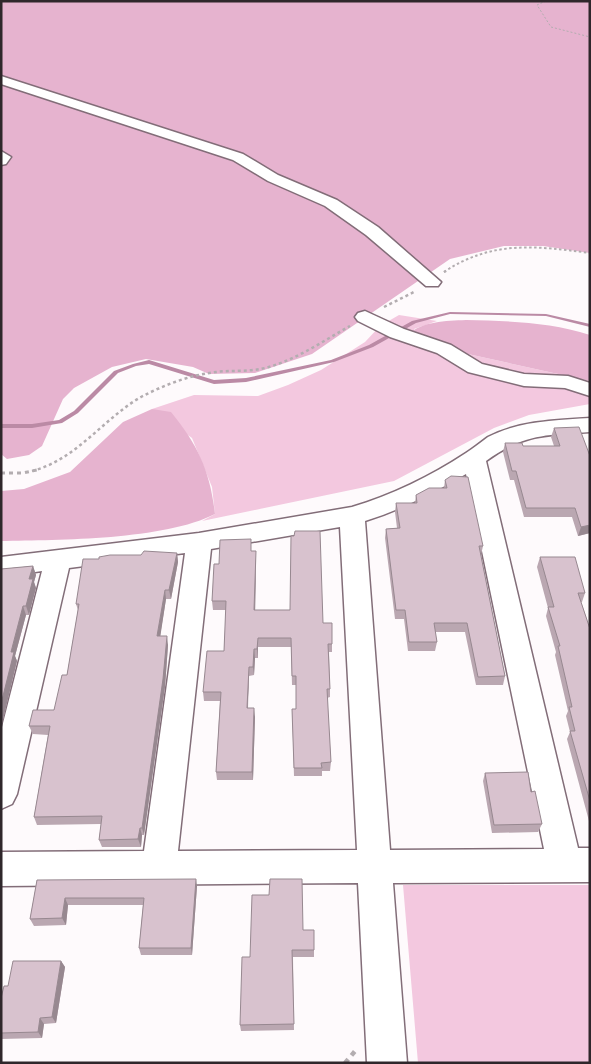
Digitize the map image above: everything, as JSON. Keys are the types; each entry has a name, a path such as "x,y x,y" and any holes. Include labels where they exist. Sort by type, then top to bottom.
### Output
{"street":[{"path":"1,80 238,157 273,178 331,202 372,231 432,282"},
{"path":"1,155 4,157 1,161"},
{"path":"366,317 397,333 444,349 475,368 524,380 572,383 590,390"},
{"path":"1,567 198,542 352,516 382,507 474,459 497,442 536,429 590,425"},
{"path":"1,869 577,866 474,459"},
{"path":"352,516 387,1063"},
{"path":"159,868 198,542"},
{"path":"1,794 58,561"}],"path":[{"path":"546,1 537,5 551,27 590,37"},
{"path":"1,473 32,473 69,455 121,409 142,397 202,374 253,370 289,360 432,282 462,260 503,247 539,247 590,253"},
{"path":"345,1062 362,1044"}],"shaded area":[{"path":"1,1 590,1 590,253 543,246 504,246 450,259 312,354 255,373 209,374 193,367 146,359 112,367 74,388 63,399 42,446 29,455 7,459 1,454"},
{"path":"399,315 437,321 414,329 418,343 590,381 590,404 529,415 494,428 394,481 202,521 215,514 212,487 192,438 152,409 194,395 258,396 288,385 321,370 365,342 380,326"},
{"path":"466,320 544,325 590,335 590,381 418,343 407,335 427,324"},
{"path":"152,409 171,412 189,436 206,472 215,514 194,523 140,534 81,539 1,541 1,491 24,489 70,472 123,422"},
{"path":"403,885 590,885 590,1063 418,1063"}],"building":[{"path":"579,427 590,456 590,525 581,527 575,508 526,508 516,471 512,471 505,443 522,443 523,446 560,446 554,428"},
{"path":"451,476 468,477 483,546 479,546 505,676 478,677 467,623 434,623 437,642 409,642 405,610 396,610 386,529 400,528 396,503 417,503 416,495 429,488 447,488 445,480"},
{"path":"295,531 320,531 323,623 332,623 332,644 328,644 330,689 327,689 331,762 321,763 322,768 294,768 292,709 296,709 296,676 292,676 291,638 258,638 257,649 254,649 253,667 249,667 247,708 254,708 252,772 216,772 221,692 203,692 207,651 224,651 226,601 212,601 214,564 219,564 220,540 251,539 251,551 256,551 254,610 290,610 291,536 294,536"},
{"path":"144,551 177,553 169,590 165,590 157,636 167,636 163,679 142,828 140,828 138,839 99,840 102,816 34,817 50,726 29,726 33,710 54,710 62,675 67,675 79,604 76,604 83,559 99,559 99,557 110,555 141,555"},
{"path":"540,557 575,557 585,593 578,593 590,629 590,801 570,731 575,731 569,707 572,707 558,646 560,646 548,607 554,607"},
{"path":"33,566 29,579 33,579 26,606 23,606 11,652 14,652 1,704 1,569"},
{"path":"528,772 531,792 535,791 542,824 494,825 485,773"},
{"path":"196,879 191,948 139,948 144,898 65,898 62,918 30,919 37,880"},
{"path":"270,879 302,879 303,930 314,930 314,950 292,950 294,1024 240,1025 242,957 250,957 252,895 269,895"},
{"path":"13,961 61,961 52,1017 40,1018 38,1032 1,1033 1,998 4,986 8,986"}],"waterway":[{"path":"1,426 32,426 60,422 76,412 116,372 149,362 214,382 246,380 332,361 371,346 414,322 450,313 546,315 590,326"}]}
